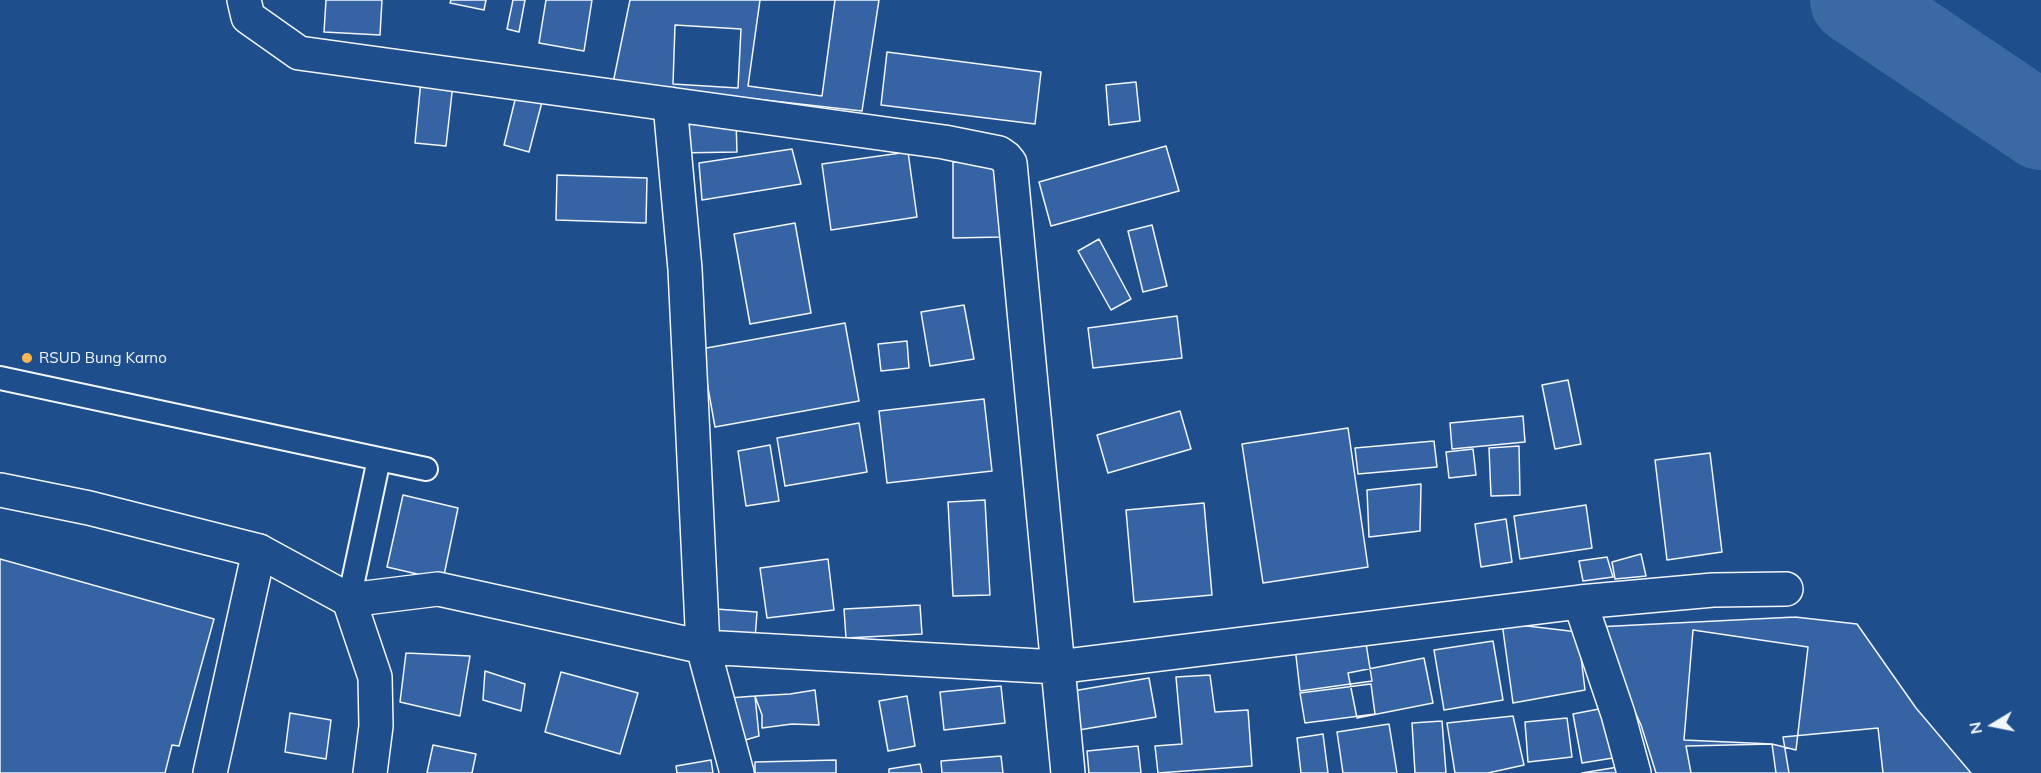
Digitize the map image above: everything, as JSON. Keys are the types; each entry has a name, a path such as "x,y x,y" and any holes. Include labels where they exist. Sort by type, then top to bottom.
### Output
{"street":[{"path":"244,0 248,17 299,53 944,142 999,153 1006,158 1010,164 1068,773"},
{"path":"670,104 686,269 703,647 737,773"},
{"path":"0,490 89,508 259,551 349,600 438,589 703,647 1057,667 1580,602 1668,596 1713,590 1786,589"},
{"path":"210,773 259,551"},
{"path":"349,600 375,677 376,726 370,773"},
{"path":"1580,602 1634,773"}],"lane":[{"path":"0,378 426,470"},
{"path":"349,600 379,459"}],"building":[{"path":"326,0 382,0 380,35 324,32"},
{"path":"451,0 486,0 484,10 450,3"},
{"path":"513,0 525,0 519,32 507,29"},
{"path":"546,0 592,0 584,51 539,43"},
{"path":"630,0 879,0 862,111 613,83"},
{"path":"760,0 835,0 822,96 748,86"},
{"path":"675,25 741,29 738,88 673,84"},
{"path":"887,52 1041,72 1035,124 881,105"},
{"path":"421,80 453,84 446,146 415,143"},
{"path":"1136,82 1140,121 1109,125 1106,85"},
{"path":"516,96 542,102 529,152 504,145"},
{"path":"736,119 737,152 676,153 675,120"},
{"path":"1166,146 1179,191 1051,226 1039,182"},
{"path":"792,149 801,184 702,200 699,163"},
{"path":"908,152 917,217 831,230 822,164"},
{"path":"953,162 1001,163 1001,237 953,238"},
{"path":"557,175 647,178 646,223 556,220"},
{"path":"795,223 811,313 750,324 734,234"},
{"path":"1152,225 1167,286 1143,292 1128,231"},
{"path":"1099,239 1131,299 1111,310 1078,251"},
{"path":"964,305 974,359 930,366 921,312"},
{"path":"1177,316 1182,358 1093,368 1088,328"},
{"path":"845,323 859,401 715,427 701,349"},
{"path":"907,341 909,368 881,371 878,344"},
{"path":"1568,380 1581,444 1555,449 1542,385"},
{"path":"984,399 992,471 887,483 879,411"},
{"path":"1180,411 1191,449 1108,473 1097,435"},
{"path":"1523,416 1525,442 1452,449 1450,423"},
{"path":"859,423 867,472 785,486 777,438"},
{"path":"1348,428 1368,567 1263,583 1242,444"},
{"path":"1434,441 1437,467 1358,474 1355,448"},
{"path":"770,445 779,501 746,506 738,451"},
{"path":"1519,446 1520,495 1491,496 1489,448"},
{"path":"1473,449 1476,475 1449,478 1446,452"},
{"path":"1710,453 1722,552 1667,560 1655,460"},
{"path":"1421,484 1420,531 1369,537 1367,490"},
{"path":"403,495 458,508 443,580 387,567"},
{"path":"985,500 990,595 953,596 948,502"},
{"path":"1204,503 1212,595 1134,602 1126,510"},
{"path":"1586,505 1592,548 1520,559 1514,516"},
{"path":"1506,519 1512,562 1481,567 1475,524"},
{"path":"1641,554 1646,576 1615,579 1612,562"},
{"path":"1607,557 1613,577 1583,581 1579,561"},
{"path":"0,559 214,619 179,746 172,745 165,773 0,773"},
{"path":"828,559 834,610 767,618 760,568"},
{"path":"920,605 922,634 846,638 844,609"},
{"path":"716,609 757,612 755,639 713,636"},
{"path":"1795,617 1857,624 1916,708 1971,773 1656,773 1641,725 1596,627"},
{"path":"1502,623 1578,632 1585,690 1513,703"},
{"path":"1693,630 1808,647 1796,750 1772,744 1684,740"},
{"path":"1365,637 1372,681 1300,691 1295,647"},
{"path":"1493,641 1503,700 1444,710 1434,650"},
{"path":"406,653 470,656 460,716 400,702"},
{"path":"1424,658 1433,703 1357,718 1348,673"},
{"path":"485,671 525,684 521,711 483,700"},
{"path":"561,672 638,693 620,754 545,732"},
{"path":"1210,675 1215,712 1248,710 1252,766 1158,773 1155,746 1182,744 1176,677"},
{"path":"1149,678 1156,717 1079,730 1073,691"},
{"path":"1371,684 1375,714 1305,723 1300,693"},
{"path":"1001,686 1005,723 944,730 940,692"},
{"path":"815,690 819,725 792,724 762,728 762,715 755,696"},
{"path":"755,696 759,736 735,743 729,698"},
{"path":"907,696 915,746 888,751 879,701"},
{"path":"1604,708 1613,758 1582,763 1573,714"},
{"path":"290,713 331,720 326,759 285,752"},
{"path":"1513,716 1524,765 1488,773 1455,773 1447,723"},
{"path":"1567,718 1572,757 1528,762 1525,722"},
{"path":"1442,721 1446,773 1415,773 1412,723"},
{"path":"1389,724 1397,773 1343,773 1337,732"},
{"path":"1878,728 1883,773 1789,773 1783,737"},
{"path":"1323,734 1328,773 1301,773 1297,738"},
{"path":"1772,744 1776,773 1691,773 1686,746"},
{"path":"433,745 476,754 472,773 427,773"},
{"path":"1138,746 1141,773 1089,773 1087,751"},
{"path":"1001,756 1003,773 942,773 941,761"},
{"path":"711,760 713,773 677,773 676,766"},
{"path":"836,760 836,773 755,773 755,762"},
{"path":"920,764 922,773 889,773 889,769"},
{"path":"1618,767 1619,773 1582,773"}],"waterway":[{"path":"1854,0 2041,126"}],"place":[{"name":"RSUD Bung Karno","path":"27,358"}]}
